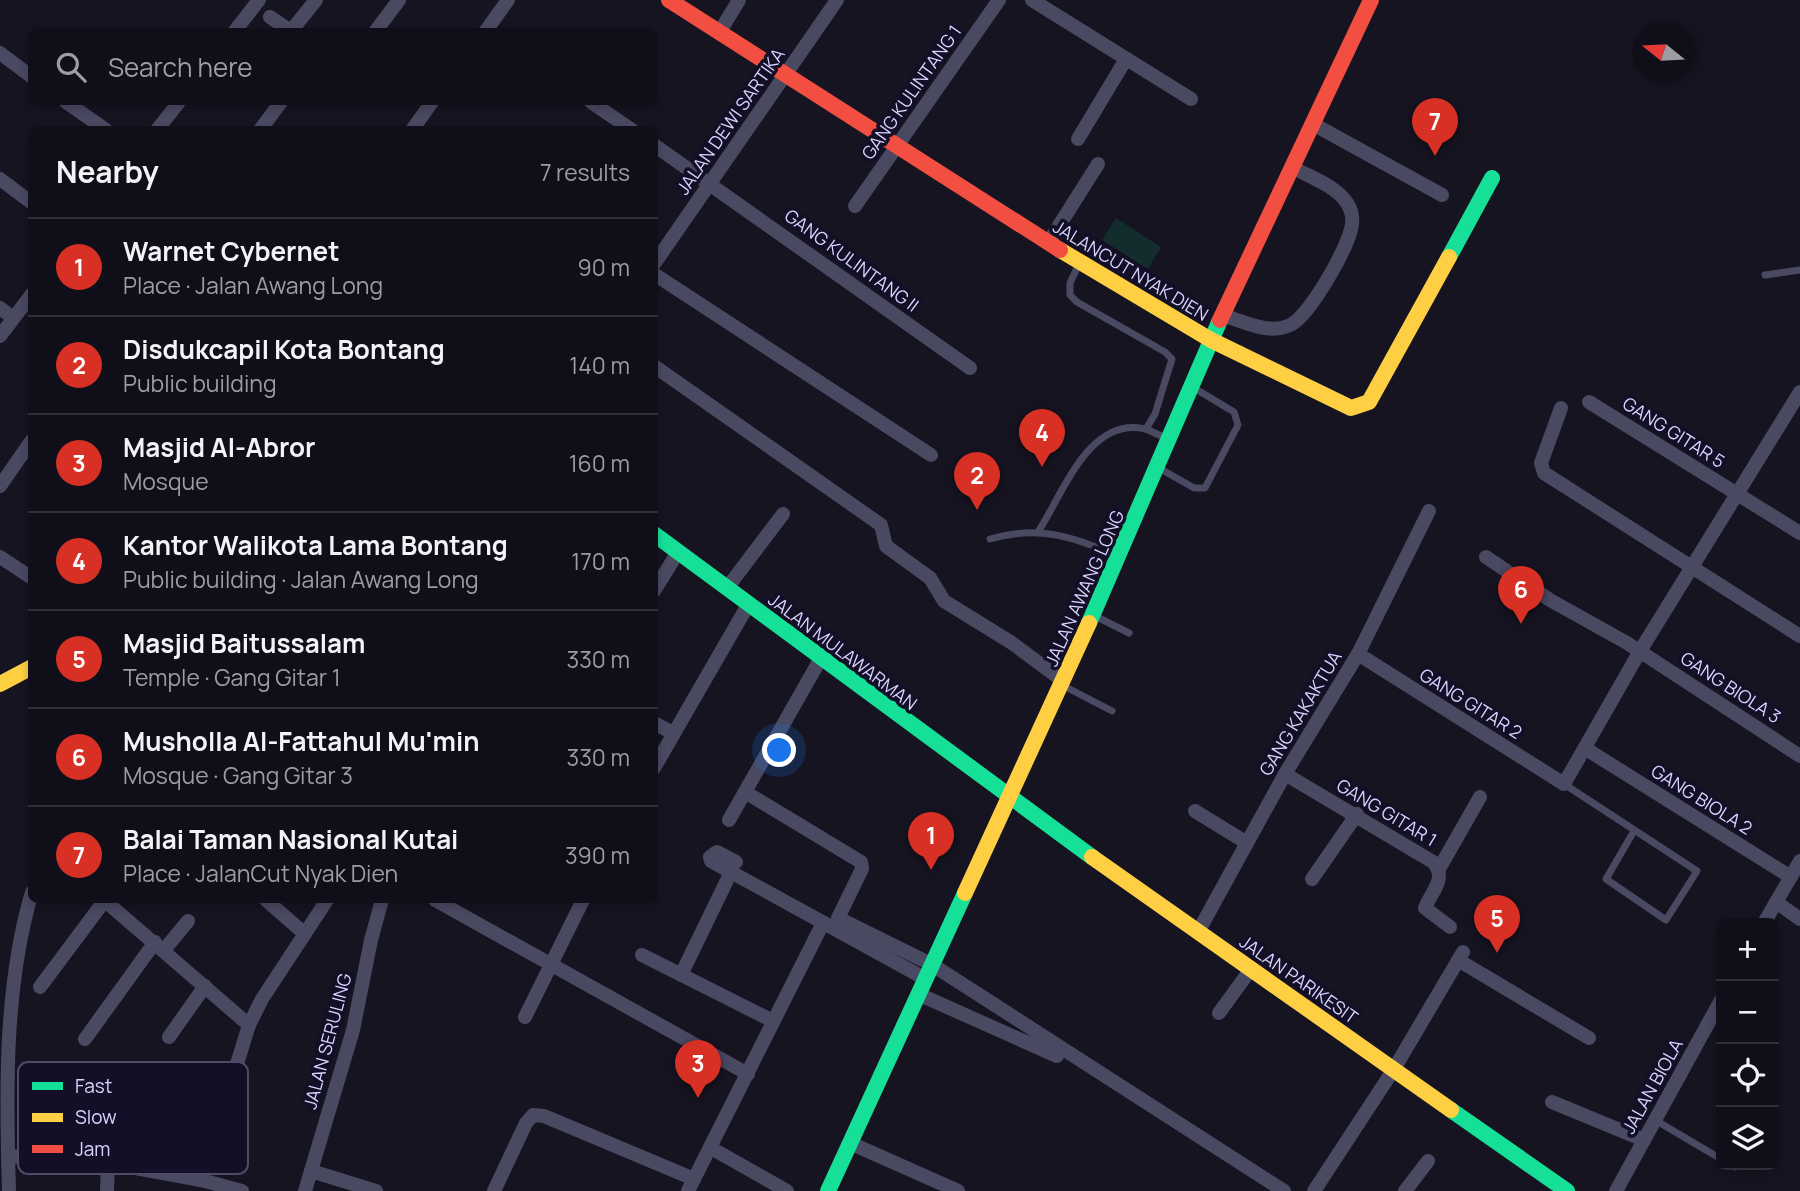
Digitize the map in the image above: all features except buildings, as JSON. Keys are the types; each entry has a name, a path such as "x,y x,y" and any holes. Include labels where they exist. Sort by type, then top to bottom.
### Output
{"street":[{"path":"237,28 259,0"},
{"path":"293,28 316,0"},
{"path":"378,28 400,0"},
{"path":"488,28 508,0"},
{"name":"JALANCUT NYAK DIEN","path":"669,0 1048,243 1211,340 1351,408 1363,406 1376,390 1492,178"},
{"path":"719,33 739,0"},
{"name":"JALAN DEWI SARTIKA","path":"658,258 837,0"},
{"name":"GANG KULINTANG 1","path":"855,206 999,0"},
{"path":"1032,0 1191,99"},
{"name":"JALAN AWANG LONG","path":"828,1191 1120,556 1211,340 1225,316 1371,0"},
{"path":"270,17 286,28"},
{"path":"0,53 28,74"},
{"path":"1078,139 1126,59"},
{"path":"70,105 100,126"},
{"path":"160,126 177,105"},
{"path":"263,126 279,105"},
{"path":"415,126 430,105"},
{"path":"595,105 626,126"},
{"path":"1313,124 1442,195"},
{"name":"GANG KULINTANG II","path":"658,148 970,369"},
{"path":"1048,243 1098,164"},
{"path":"1225,316 1266,329 1291,324 1313,302 1347,240 1352,226 1352,215 1347,203 1339,193 1293,168"},
{"path":"0,179 28,200"},
{"path":"658,277 931,455"},
{"path":"0,336 28,299"},
{"path":"0,308 13,318"},
{"path":"658,369 881,525 886,547 930,578 944,601 1012,643 1062,683"},
{"path":"1566,787 1697,569 1794,419 1800,392"},
{"name":"GANG GITAR 5","path":"1589,402 1800,533"},
{"path":"1561,408 1541,468 1800,636"},
{"path":"0,486 28,446"},
{"name":"GANG KAKAKTUA","path":"1198,932 1285,774 1358,654 1429,511"},
{"path":"727,588 783,514"},
{"name":"JALAN MULAWARMAN","path":"658,537 1009,799"},
{"path":"658,584 678,552"},
{"path":"0,557 28,575"},
{"name":"GANG BIOLA 3","path":"1486,557 1550,600 1646,655 1800,756"},
{"path":"658,761 748,605"},
{"name":"GANG GITAR 2","path":"1358,654 1566,787"},
{"path":"729,820 821,658"},
{"path":"0,684 28,673"},
{"path":"658,725 673,733"},
{"name":"GANG BIOLA 2","path":"1589,751 1791,877"},
{"name":"GANG GITAR 1","path":"1285,774 1357,814 1433,862 1439,869 1438,883 1425,908 1450,927"},
{"path":"745,792 862,862 862,869 838,918 924,979 1283,1191"},
{"path":"1439,869 1480,797"},
{"name":"JALAN PARIKESIT","path":"1009,799 1394,1069 1545,1184 1567,1191"},
{"path":"1195,811 1247,843"},
{"path":"1312,879 1357,814"},
{"path":"1767,918 1800,862"},
{"path":"681,975 733,867 822,923 1057,1056"},
{"path":"1776,902 1800,919"},
{"path":"9,1191 13,997 21,935 29,903"},
{"path":"40,986 102,903"},
{"path":"108,903 249,1025"},
{"path":"269,903 305,934"},
{"path":"238,1062 249,1025 262,999 325,903"},
{"name":"JALAN SERULING","path":"305,1191 353,1030 381,903"},
{"path":"441,903 748,1073"},
{"path":"524,1017 582,903"},
{"path":"85,1039 160,946 188,920"},
{"path":"494,1191 526,1123 533,1115 544,1116 691,1185 822,923"},
{"path":"642,954 773,1021"},
{"path":"1314,1191 1394,1069 1460,956 1589,1038"},
{"path":"1219,1013 1251,969"},
{"path":"169,1037 205,986"},
{"name":"JALAN BIOLA","path":"1616,1191 1716,1009"},
{"path":"1552,1102 1644,1140"},
{"path":"850,1143 958,1191"},
{"path":"711,1148 786,1191"},
{"path":"8,1156 18,1157"},
{"path":"1405,1191 1428,1161"},
{"path":"311,1171 376,1191"},
{"path":"166,1174 242,1191"},
{"path":"201,1180 203,1174"}],"lane":[{"path":"1080,262 1070,283 1070,295 1077,302 1165,352 1172,359 1155,414 1146,429"},
{"path":"1765,275 1800,270"},
{"path":"1158,467 1194,488 1205,488 1238,425 1234,412 1192,387"},
{"path":"1038,532 1096,440 1125,427 1146,429 1170,440"},
{"path":"990,539 1023,531 1038,532 1083,541 1120,556"},
{"path":"1093,615 1129,633"},
{"path":"1062,683 1112,711"},
{"path":"1566,787 1697,871 1666,920 1606,879 1634,831"},
{"path":"1655,1120 1716,1156"}],"green space":[{"path":"1116,218 1161,247 1148,269 1102,240"}],"traffic: fast":[{"path":"1449,257 1492,178"},
{"path":"1089,623 1220,320"},
{"path":"658,537 1092,857"},
{"path":"828,1191 965,893"},
{"path":"1451,1110 1567,1191"}],"traffic: slow":[{"path":"1060,250 1211,340 1351,408 1369,402 1449,257"},
{"path":"965,893 1089,623"},
{"path":"0,684 28,669"},
{"path":"1092,857 1451,1110"}],"traffic: jam":[{"path":"669,0 1060,250"},
{"path":"1220,320 1371,0"}],"place":[{"name":"Balai Taman Nasional Kutai","path":"1435,156"},
{"name":"Kantor Walikota Lama Bontang","path":"1042,467"},
{"name":"Disdukcapil Kota Bontang","path":"977,510"},
{"name":"Musholla Al-Fattahul Mu'min","path":"1521,624"},
{"name":"Warnet Cybernet","path":"931,870"},
{"name":"Masjid Baitussalam","path":"1497,953"},
{"name":"Masjid Al-Abror","path":"698,1098"}]}
